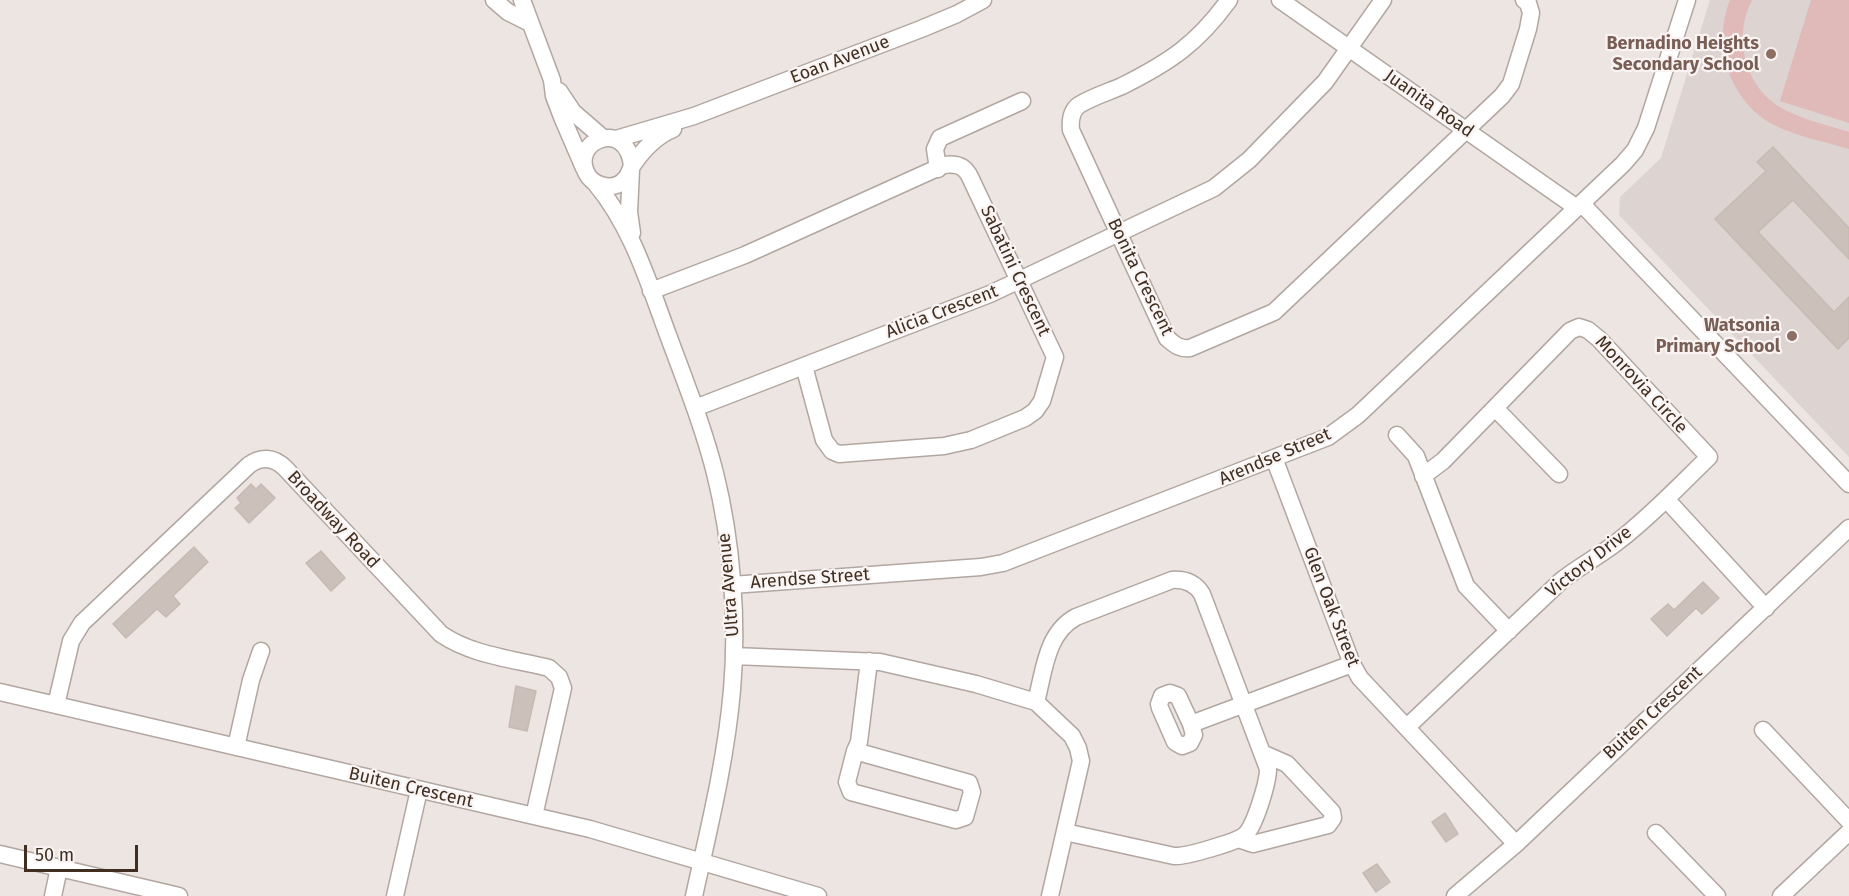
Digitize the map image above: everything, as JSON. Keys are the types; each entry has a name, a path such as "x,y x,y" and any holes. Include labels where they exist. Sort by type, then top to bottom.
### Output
{"street":[{"path":"494,0 508,12 530,23"},
{"path":"522,0 552,80 573,112 610,139 625,146 631,155 632,168 626,179 617,185 607,187 596,184 589,178 554,96 552,80"},
{"name":"Eoan Avenue","path":"610,139 694,116 921,29 983,0"},
{"name":"Bonita Crescent","path":"1229,0 1196,39 1179,53 1160,67 1078,106 1070,120 1071,130 1167,338 1182,348 1190,348 1274,312 1466,130"},
{"name":"Juanita Road","path":"1280,0 1466,130 1580,206 1849,484"},
{"name":"Alicia Crescent","path":"695,408 1020,281 1214,188 1232,174 1325,82 1383,0"},
{"path":"1466,130 1502,96 1511,84 1531,13 1528,3 1524,0"},
{"name":"Arendse Street","path":"732,585 981,567 1003,563 1328,437 1358,415 1623,164 1641,139 1656,100 1687,0"},
{"path":"938,169 935,149 940,138 1022,101"},
{"name":"Eoan Avenue","path":"632,168 662,133 694,116"},
{"path":"584,169 587,149 594,142 610,139"},
{"name":"Sabatini Crescent","path":"651,291 745,255 950,164 955,164 968,172 1055,360 1042,401 1035,411 1025,418 981,436 944,446 838,454 832,451 824,440 804,366"},
{"name":"Ultra Avenue","path":"632,168 629,221 634,249"},
{"name":"Ultra Avenue","path":"596,184 612,203 651,291 695,408 720,496 732,585 734,656 732,691 722,765 694,896"},
{"name":"Monrovia Circle","path":"1423,476 1443,461 1570,331 1579,327 1588,330 1599,339 1709,457 1666,499"},
{"path":"1495,408 1559,474"},
{"path":"1397,435 1416,456 1466,586 1509,631"},
{"name":"Glen Oak Street","path":"1274,458 1352,664 1360,678 1516,844"},
{"name":"Broadway Road","path":"57,705 71,641 82,623 249,465 259,459 270,459 281,464 441,634 460,646 549,668 556,673 563,688 534,816"},
{"path":"1666,499 1766,608"},
{"name":"Victory Drive","path":"1407,728 1562,580 1615,544 1666,499"},
{"name":"Buiten Crescent","path":"1455,896 1516,844 1849,528"},
{"path":"1036,702 1052,642 1062,626 1076,617 1178,579 1194,585 1202,594 1268,769 1268,778 1252,826 1248,833 1238,839 1179,857 1065,832"},
{"path":"236,747 251,680 261,651"},
{"path":"734,656 880,662 976,684 1036,702 1072,736 1080,754 1080,768 1050,896"},
{"path":"855,751 969,783 972,792 965,817 956,820 851,792 848,782 855,751 859,742 869,662"},
{"path":"1191,724 1352,664"},
{"name":"Buiten Crescent","path":"0,692 590,829 818,896"},
{"path":"1763,730 1849,821"},
{"path":"1238,839 1253,844 1328,825 1333,818 1332,812 1287,764 1262,753"},
{"path":"395,896 419,790"},
{"path":"1781,896 1849,832"},
{"path":"1656,833 1717,896"},
{"path":"0,854 171,895"},
{"path":"53,896 59,868"}],"shaded area":[{"name":"Watsonia Primary School","path":"1710,0 1849,0 1849,457 1619,215 1620,197 1661,158"},
{"path":"1730,0 1752,0 1743,30 1743,46 1751,75 1759,88 1770,100 1791,113 1849,132 1849,149 1804,137 1778,127 1748,104 1737,90 1724,55 1725,18"},
{"path":"1811,0 1849,0 1849,123 1780,101"}],"building":[{"path":"1773,147 1849,228 1849,259 1793,200 1758,232 1834,312 1849,297 1849,338 1838,349 1715,219 1766,171 1757,162"},
{"path":"251,484 256,489 261,484 275,498 249,523 235,508 241,503 237,498"},
{"path":"194,547 208,562 173,596 180,604 166,617 157,609 126,638 113,624"},
{"path":"321,551 345,578 331,591 306,563"},
{"path":"1703,582 1719,598 1702,614 1696,608 1667,636 1651,619 1668,604 1674,610"},
{"path":"516,686 536,691 527,731 509,727"},
{"path":"1445,813 1458,834 1446,842 1432,822"},
{"path":"1377,864 1390,882 1376,892 1363,873"}],"place":[{"name":"Bernadino Heights Secondary School","path":"1771,54"},
{"name":"Watsonia Primary School","path":"1792,336"}]}
